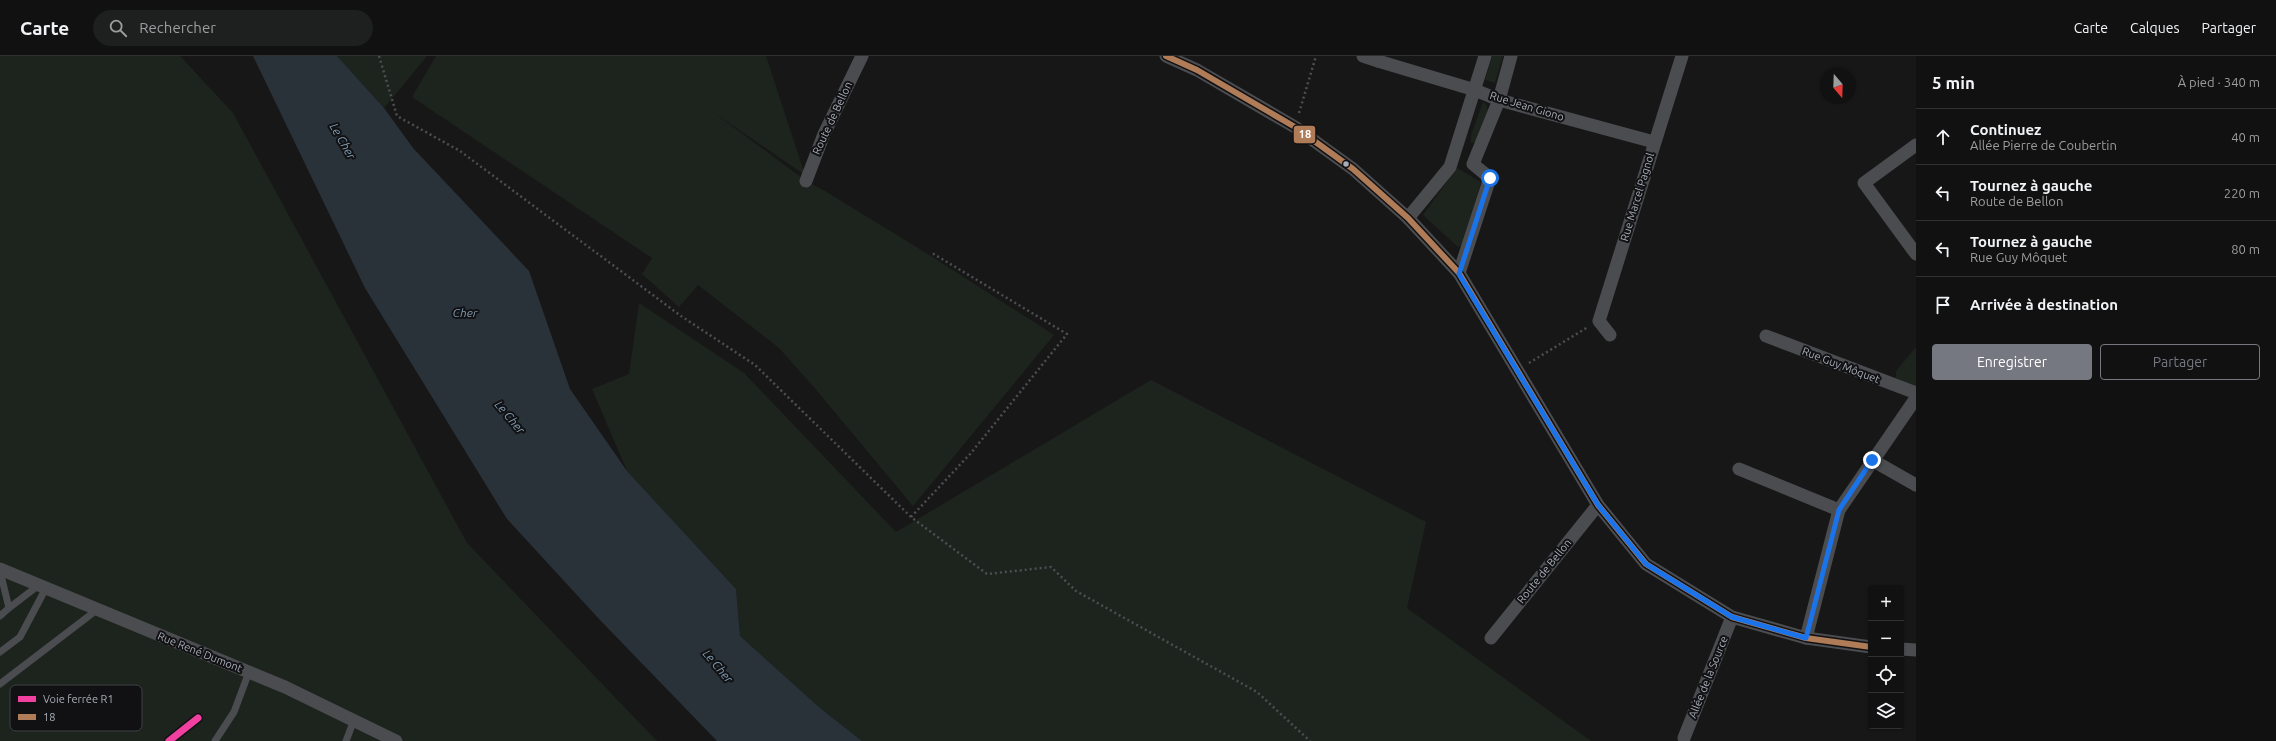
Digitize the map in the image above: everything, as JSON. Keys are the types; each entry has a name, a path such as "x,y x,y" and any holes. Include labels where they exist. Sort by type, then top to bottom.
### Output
{"street":[{"name":"Route de Bellon","path":"806,181 821,141 862,56"},
{"path":"1166,56 1197,70 1295,127 1353,169 1408,218 1459,274 1598,505 1646,564 1732,617 1806,638 1868,647"},
{"name":"Rue Jean Giono","path":"1364,56 1377,58 1475,90 1499,100 1654,142"},
{"path":"1408,218 1450,167 1486,56"},
{"path":"1473,164 1499,100 1511,56"},
{"name":"Rue Marcel Pagnol","path":"1599,321 1682,56"},
{"path":"1916,145 1864,182 1916,254"},
{"path":"1453,157 1473,164 1490,178 1459,274"},
{"path":"1599,321 1610,335"},
{"name":"Rue Guy Môquet","path":"1766,336 1916,393"},
{"path":"1806,638 1839,510 1916,398"},
{"path":"1872,460 1916,485"},
{"path":"1739,469 1839,510"},
{"name":"Route de Bellon","path":"1491,638 1598,505"},
{"name":"Rue René Dumont","path":"0,570 285,687 396,741"},
{"name":"Allée de la Source","path":"1684,738 1732,617"},
{"path":"1904,649 1916,650"}],"lane":[{"path":"0,570 9,608"},
{"path":"0,616 9,608 42,586"},
{"path":"0,652 20,637 42,586"},
{"path":"0,684 98,610"},
{"path":"215,741 234,712 249,672"},
{"path":"346,741 354,720"}],"path":[{"path":"379,56 397,116 460,151 681,316 755,365 911,517 987,574 1051,567 1076,591 1256,692 1310,741"},
{"path":"1295,127 1316,56"},
{"path":"911,517 971,453 1067,334 932,253"},
{"path":"1518,370 1599,321"}],"shaded area":[{"path":"0,56 180,56 233,113 467,543 657,741 0,741"},
{"path":"337,56 427,56 384,108"},
{"path":"436,56 766,56 805,175 713,112 806,181 825,191 931,256 1054,335 913,506 813,386 779,348 698,285 679,307 642,274 652,258 412,97"},
{"path":"1492,56 1503,56 1495,83 1485,80"},
{"path":"1483,102 1486,104 1488,110 1477,142 1471,143 1471,135"},
{"path":"1457,168 1481,182 1465,244 1458,247 1423,215"},
{"path":"639,303 744,373 896,532 1151,380 1426,522 1407,608 1591,741 862,741 820,708 740,636 736,589 627,471 592,389 629,374"},
{"path":"1916,347 1916,387 1914,387 1896,378 1896,371"}],"water":[{"name":"Cher","path":"253,56 337,56 384,108 413,148 529,271 570,389 627,471 736,589 740,636 820,708 862,741 717,741 600,620 507,519 365,288"}],"rail line":[{"name":"R1","path":"169,741 198,718"}],"transit line":[{"name":"18","path":"1166,56 1197,70 1295,127 1353,169 1408,218 1459,273 1598,505 1646,564 1732,617 1806,638 1868,647"}],"route":[{"path":"1490,178 1459,274 1598,505 1646,564 1732,617 1806,638 1839,510 1872,460"}],"water label":[{"name":"Le Cher","path":"343,141"},
{"name":"Le Cher","path":"510,417"},
{"name":"Le Cher","path":"718,666"}]}
